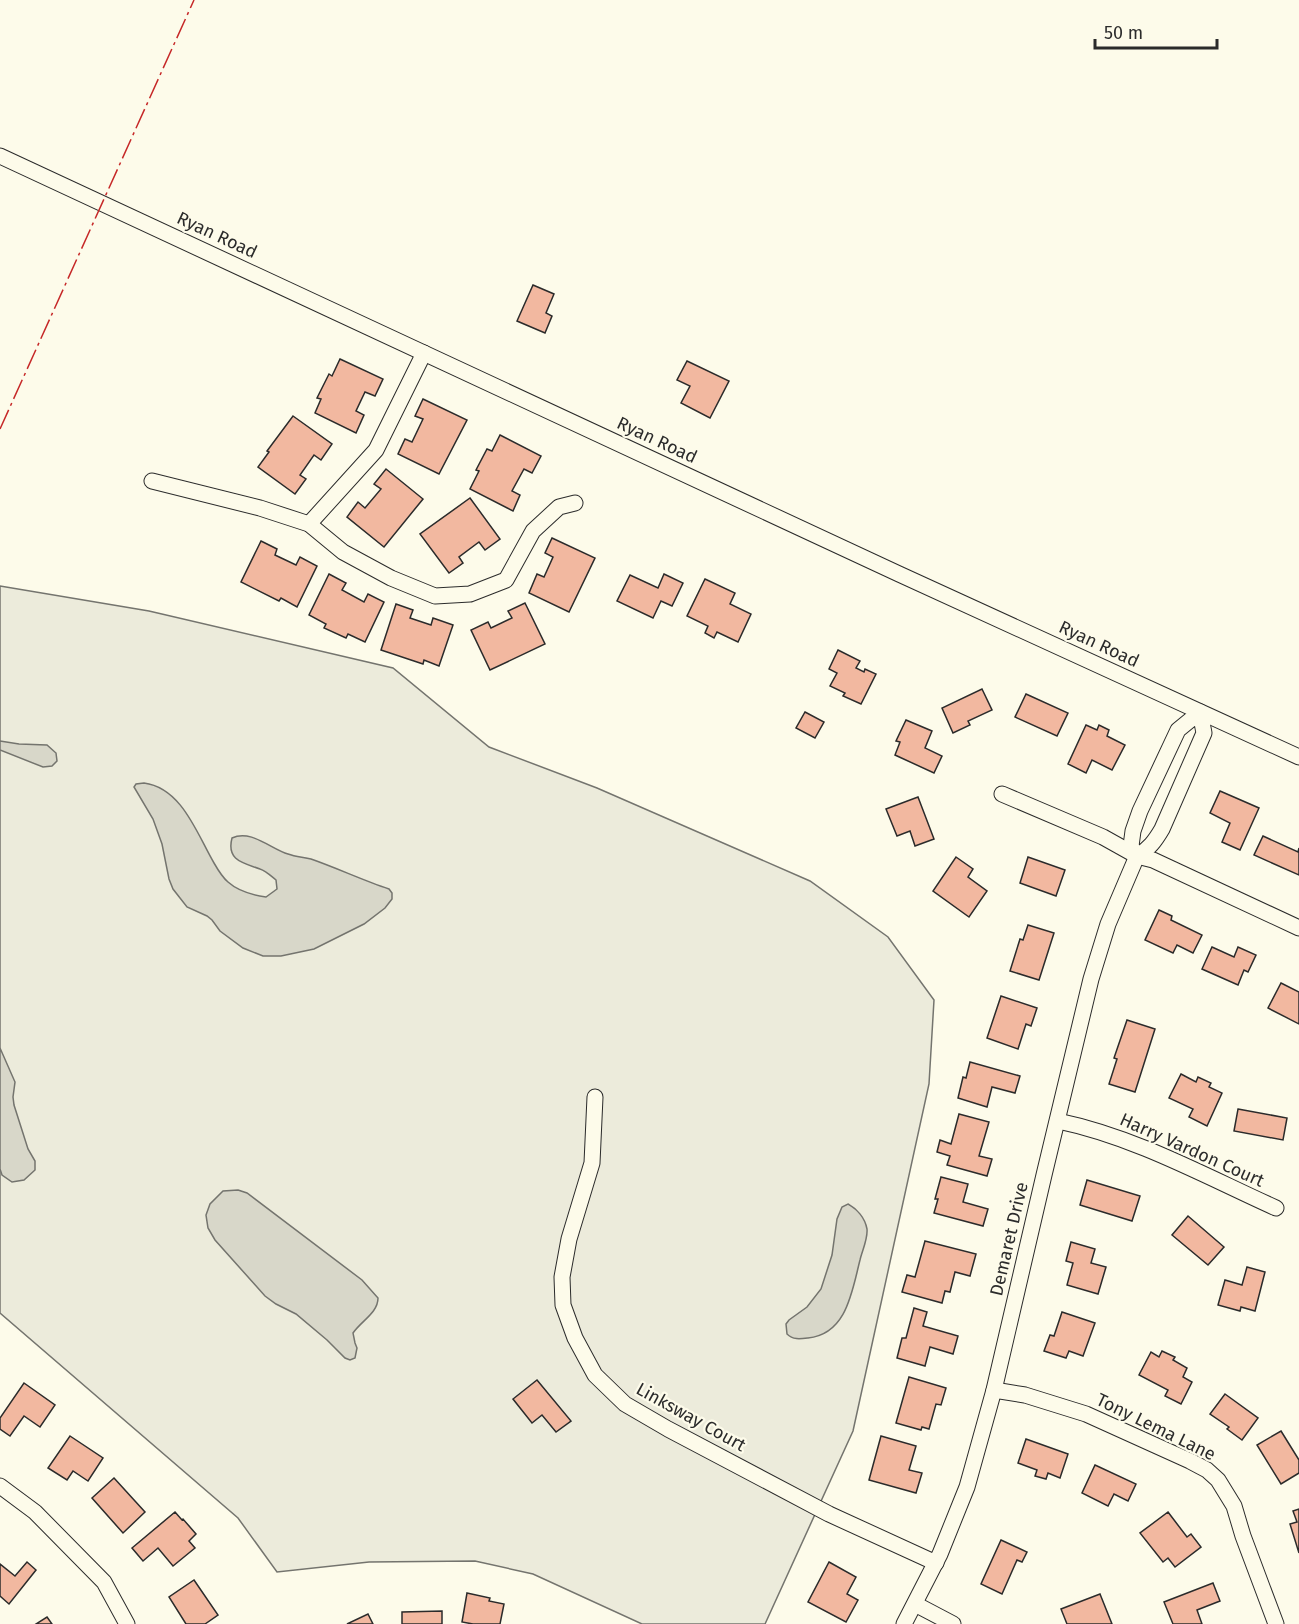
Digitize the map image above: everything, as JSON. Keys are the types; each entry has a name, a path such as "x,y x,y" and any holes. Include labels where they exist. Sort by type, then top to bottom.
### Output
{"street":[{"name":"Ryan Road","path":"0,156 1299,757"},
{"path":"309,524 376,450 424,353"},
{"path":"152,481 260,508 309,524 343,552 391,578 435,596 470,594 506,580 533,531 559,507 575,503"},
{"name":"Demaret Drive","path":"904,1624 936,1563 967,1487 994,1390 1091,979 1108,924 1137,856 1155,841 1200,743 1204,732 1200,712 1178,730 1140,811 1131,846 1137,856"},
{"path":"1002,794 1103,837 1137,856 1153,860 1299,928"},
{"name":"Linksway Court","path":"595,1097 592,1163 569,1239 562,1277 563,1305 575,1338 595,1375 625,1404 668,1430 829,1514 936,1563"},
{"name":"Harry Vardon Court","path":"1058,1121 1103,1132 1131,1142 1276,1208"},
{"name":"Tony Lema Lane","path":"994,1390 1025,1395 1086,1414 1208,1470 1218,1480 1234,1506 1276,1624"},
{"path":"0,1486 35,1512 104,1582 127,1624"},
{"path":"915,1605 953,1624"}],"shaded area":[{"path":"0,586 149,611 393,668 489,747 597,788 810,881 888,937 934,1000 929,1084 853,1431 765,1624 642,1624 533,1574 475,1561 369,1562 277,1572 238,1518 0,1313"},
{"path":"0,741 47,745 56,753 57,761 52,766 43,767 0,750"},
{"path":"144,783 169,794 178,803 187,814 220,873 228,882 241,890 266,897 277,889 276,880 234,856 231,846 232,838 246,836 281,852 311,859 389,889 392,899 385,908 364,924 314,949 281,956 263,956 243,948 220,931 207,916 187,907 173,889 153,819 134,787 136,784"},
{"path":"0,1048 15,1082 14,1105 28,1149 35,1161 35,1170 24,1180 12,1182 2,1175 0,1169"},
{"path":"238,1190 247,1193 362,1280 378,1298 372,1313 353,1333 357,1348 355,1358 350,1360 345,1358 296,1314 265,1296 215,1240 208,1228 206,1215 210,1204 223,1191"},
{"path":"848,1204 862,1218 867,1233 846,1309 839,1320 821,1335 797,1339 787,1334 786,1324 807,1307 821,1289 832,1255 837,1219 842,1207"}],"building":[{"path":"533,285 554,294 546,313 552,316 545,333 517,321"},
{"path":"340,359 383,379 375,396 365,392 356,411 364,415 356,433 315,413 321,399 317,398 329,374 332,376"},
{"path":"687,361 729,381 710,418 681,403 690,386 677,380"},
{"path":"423,399 467,420 439,474 398,454 405,439 412,442 423,419 415,416"},
{"path":"293,416 332,444 321,460 314,455 300,475 306,479 295,494 258,467"},
{"path":"500,435 541,456 532,473 524,469 512,491 520,495 513,511 470,489 479,471 476,470 487,449 492,451"},
{"path":"386,469 423,499 384,547 347,517 358,502 365,508 381,489 374,484"},
{"path":"470,498 500,539 485,550 479,542 459,557 463,563 449,573 420,534"},
{"path":"552,538 595,558 569,612 529,593 537,574 544,577 553,557 545,553"},
{"path":"261,541 277,549 275,555 296,565 300,557 317,566 297,607 281,598 279,601 241,582"},
{"path":"329,574 346,583 342,590 364,602 368,594 384,602 365,642 348,634 346,638 324,628 326,624 309,615"},
{"path":"664,574 683,583 672,606 661,601 653,618 617,601 630,575 658,588"},
{"path":"705,579 735,593 730,604 751,614 738,642 717,632 714,638 705,633 708,626 687,616"},
{"path":"525,603 545,644 490,670 471,630 488,622 491,628 512,618 508,611"},
{"path":"396,604 413,610 410,618 431,625 433,618 453,625 439,666 424,660 423,664 381,650"},
{"path":"838,650 860,661 856,668 876,674 861,704 843,696 845,693 830,686 837,673 829,669"},
{"path":"982,689 992,710 968,721 970,725 953,733 942,708"},
{"path":"1026,694 1068,713 1057,736 1015,717"},
{"path":"805,712 824,722 815,738 796,728"},
{"path":"906,720 932,731 925,748 942,756 934,773 895,755 900,742 896,741"},
{"path":"1086,725 1097,730 1099,725 1109,730 1107,736 1125,745 1112,770 1092,760 1086,773 1068,764"},
{"path":"1220,791 1259,808 1240,850 1222,842 1230,823 1210,813"},
{"path":"918,797 934,839 915,846 910,831 897,836 886,809"},
{"path":"1263,836 1298,852 1299,848 1299,875 1254,855"},
{"path":"956,857 973,869 968,877 987,891 969,917 933,891"},
{"path":"1028,857 1065,870 1056,896 1020,883"},
{"path":"1159,910 1172,916 1171,920 1202,935 1193,953 1177,945 1173,953 1145,940"},
{"path":"1028,925 1054,933 1039,980 1010,971 1020,939 1023,940"},
{"path":"1212,947 1234,957 1238,947 1256,955 1248,972 1244,970 1238,985 1202,969"},
{"path":"1281,983 1299,992 1299,1024 1268,1008"},
{"path":"1001,996 1037,1008 1031,1026 1026,1024 1018,1049 987,1038"},
{"path":"1127,1020 1155,1029 1135,1092 1109,1084 1117,1059 1114,1058"},
{"path":"970,1062 1020,1076 1015,1093 992,1087 987,1107 958,1098 963,1077 966,1078"},
{"path":"1181,1074 1196,1082 1198,1077 1211,1083 1209,1087 1222,1093 1207,1126 1189,1117 1193,1109 1169,1098"},
{"path":"1238,1109 1287,1118 1283,1140 1234,1131"},
{"path":"959,1114 989,1122 979,1156 992,1159 987,1176 947,1165 950,1156 937,1152 940,1140 951,1144"},
{"path":"941,1177 968,1184 963,1202 988,1209 983,1226 934,1213"},
{"path":"1087,1180 1140,1196 1132,1221 1080,1205"},
{"path":"1188,1216 1224,1247 1208,1265 1172,1235"},
{"path":"925,1241 976,1254 970,1276 955,1272 950,1292 945,1291 942,1303 902,1292 907,1275 915,1277"},
{"path":"1071,1242 1095,1249 1091,1263 1106,1267 1098,1294 1067,1285 1073,1263 1066,1261"},
{"path":"1247,1267 1265,1272 1255,1311 1241,1307 1240,1311 1218,1305 1225,1280 1242,1285"},
{"path":"914,1308 927,1312 923,1326 958,1336 953,1354 930,1347 925,1366 897,1358 902,1338 906,1338"},
{"path":"1062,1312 1095,1323 1083,1356 1069,1351 1066,1358 1044,1351 1050,1335 1054,1336"},
{"path":"1162,1351 1175,1357 1173,1360 1187,1368 1183,1377 1192,1382 1181,1404 1165,1396 1168,1390 1139,1375 1151,1352 1159,1357"},
{"path":"909,1377 946,1388 941,1405 936,1404 929,1429 922,1427 921,1430 896,1423"},
{"path":"537,1380 571,1421 556,1432 542,1415 532,1423 513,1399"},
{"path":"24,1383 55,1405 40,1427 24,1416 10,1436 0,1429 0,1418"},
{"path":"1225,1394 1258,1418 1242,1440 1227,1429 1229,1427 1210,1414"},
{"path":"1281,1431 1299,1460 1299,1473 1281,1484 1257,1445"},
{"path":"70,1436 103,1458 88,1481 73,1471 67,1480 48,1468"},
{"path":"881,1436 916,1446 909,1470 922,1473 916,1493 869,1480"},
{"path":"1026,1439 1068,1454 1060,1478 1048,1473 1046,1479 1035,1476 1037,1470 1018,1463"},
{"path":"1095,1465 1136,1484 1128,1501 1114,1494 1108,1506 1082,1493"},
{"path":"114,1478 145,1512 123,1533 92,1498"},
{"path":"1299,1509 1299,1553 1290,1524 1297,1522 1293,1511"},
{"path":"175,1512 196,1534 189,1541 195,1548 173,1566 158,1548 143,1561 132,1548"},
{"path":"1168,1512 1187,1537 1191,1534 1201,1547 1175,1567 1168,1558 1163,1562 1140,1533"},
{"path":"1001,1540 1027,1552 1022,1562 1017,1560 1002,1594 981,1584"},
{"path":"27,1562 36,1570 9,1604 0,1596 0,1564 15,1576"},
{"path":"829,1562 856,1577 847,1594 858,1600 846,1622 808,1602"},
{"path":"194,1580 218,1615 205,1624 186,1624 169,1597"},
{"path":"1213,1583 1220,1601 1197,1610 1202,1624 1173,1624 1164,1602"},
{"path":"467,1593 504,1604 500,1624 462,1622"},
{"path":"1100,1594 1112,1624 1067,1624 1061,1609"},
{"path":"442,1611 442,1624 402,1624 402,1612"},
{"path":"368,1614 373,1624 347,1624"},
{"path":"47,1617 52,1624 36,1624"}],"power":[{"path":"0,429 194,0"}]}
